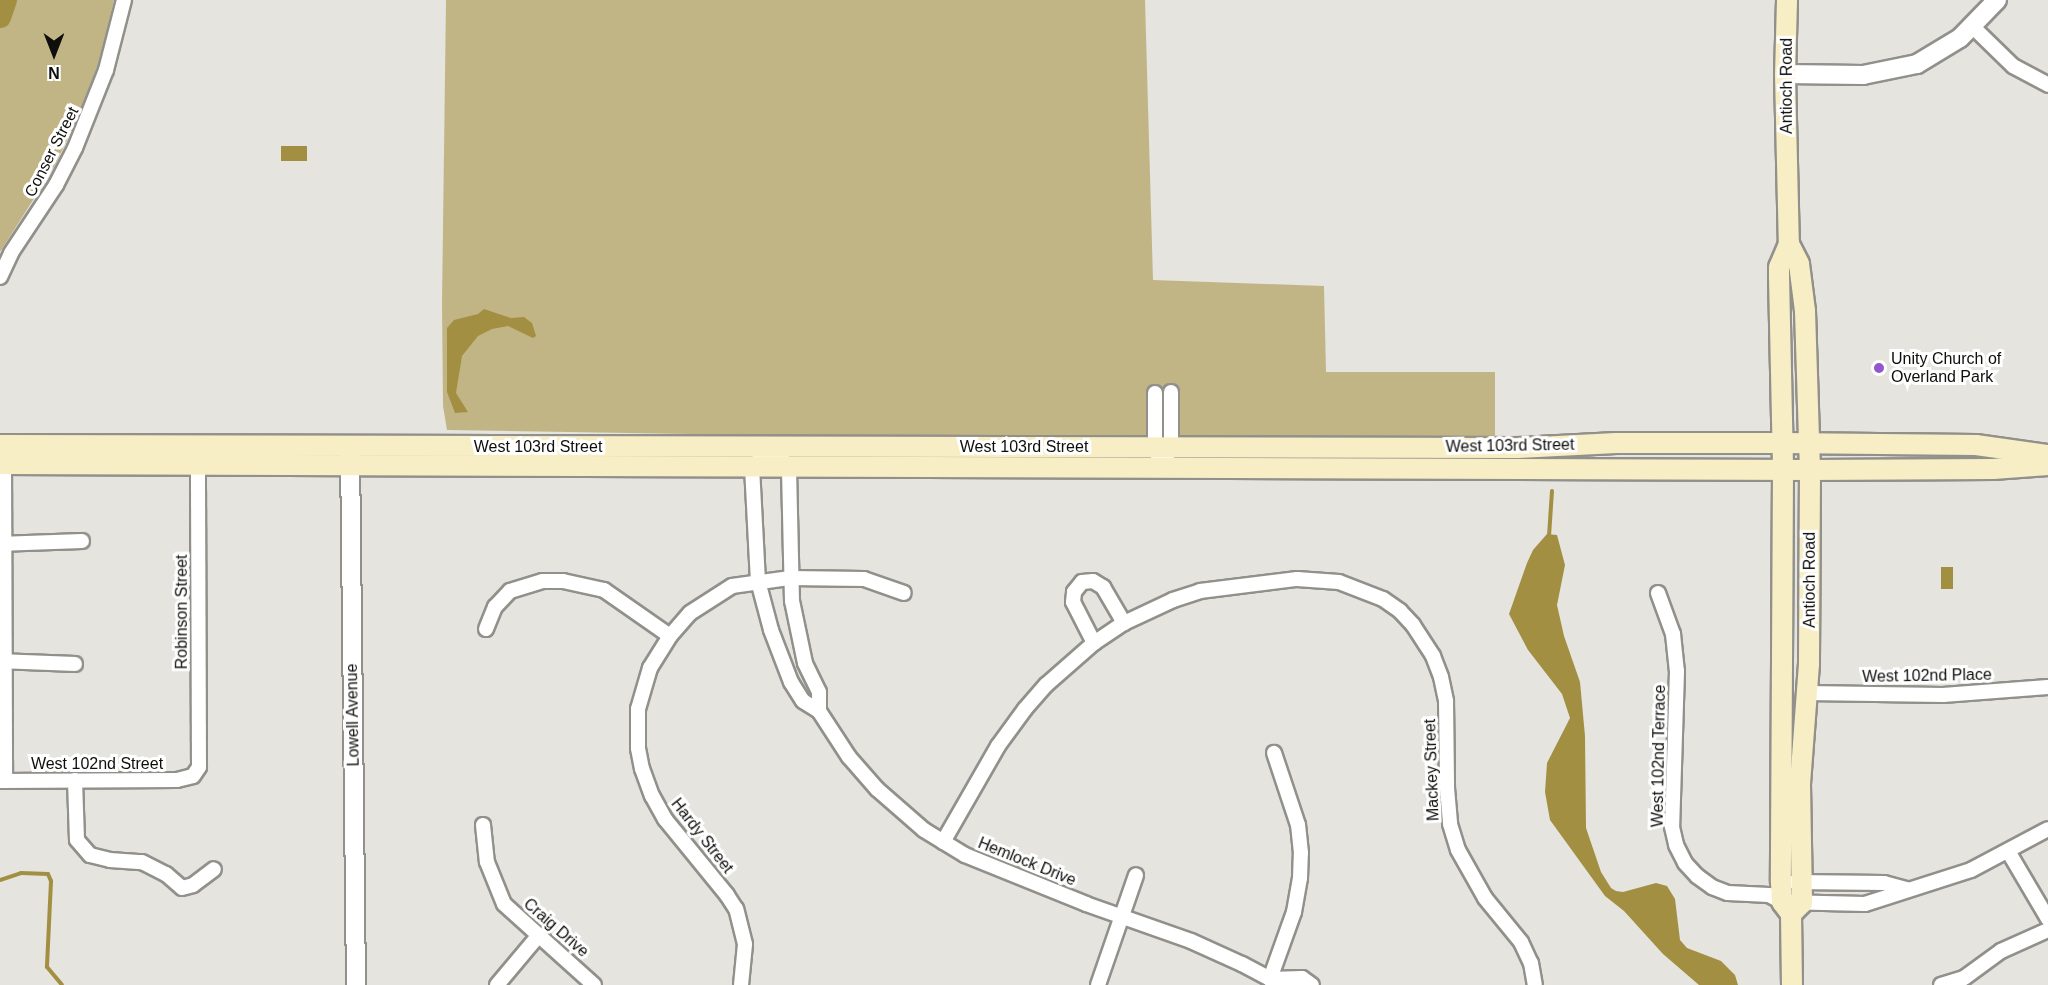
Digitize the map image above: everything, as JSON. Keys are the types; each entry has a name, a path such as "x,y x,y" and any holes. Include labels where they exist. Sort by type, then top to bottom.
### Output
{"main road":[{"name":"Antioch Road","path":"1787,0 1785,74 1789,244 1779,267 1779,276 1783,470 1785,899 1792,985"},
{"name":"Antioch Road","path":"1785,899 1801,881 1800,785 1809,664 1810,470 1805,311 1799,264 1789,244"},
{"name":"West 103rd Street","path":"1,462 198,455 350,446 1518,447 1616,443 1782,443 1934,444 2048,455"},
{"name":"West 103rd Street","path":"0,445 198,455 350,466 1810,470 2048,465"},
{"path":"2003,450 2010,460 2023,467"}],"street":[{"name":"Conser Street","path":"0,277 12,253 56,185 75,148 106,70 124,0"},
{"path":"1785,74 1863,75 1890,71 1936,55 1973,27 1997,0"},
{"path":"1973,27 2013,66 2048,85"},
{"path":"1162,447 1171,392"},
{"path":"1155,393 1163,467"},
{"name":"Lowell Avenue","path":"350,446 356,985"},
{"path":"752,467 771,447 789,467"},
{"name":"Robinson Street","path":"193,776 199,766 198,455"},
{"path":"1,462 2,781"},
{"name":"Hemlock Drive","path":"752,467 758,581 771,630 791,682 802,700 819,711 849,757 902,813 943,842 992,867 1191,941 1272,982 1302,978 1312,985"},
{"name":"Hemlock Drive","path":"789,467 790,578 797,634 805,663 819,692 819,711"},
{"path":"2,544 82,541"},
{"path":"790,578 864,579 904,593"},
{"name":"Hardy Street","path":"741,985 745,944 736,909 727,894 665,819 652,796 642,769 637,722 641,694 651,668 670,636 690,613 708,599 732,586 790,578"},
{"name":"Mackey Street","path":"1124,623 1173,600 1200,591 1245,583 1297,579 1339,582 1383,599 1400,611 1413,625 1433,656 1441,677 1446,700 1447,788 1450,824 1458,850 1485,898 1521,942 1531,963 1535,985"},
{"path":"486,629 495,607 510,591 543,581 563,581 585,584 610,594 670,636"},
{"path":"943,842 987,765 1025,709 1046,685 1094,643 1124,623 1103,587 1093,581 1082,582 1074,592 1073,602 1094,643"},
{"name":"West 102nd Terrace","path":"1658,593 1673,634 1676,652 1672,827 1676,845 1685,862 1697,876 1712,887 1728,892 1785,899 1865,904 1971,870 2048,829"},
{"path":"2,661 75,664"},
{"name":"West 102nd Place","path":"1807,693 1943,695 2048,687"},
{"path":"1272,982 1294,912 1301,862 1298,825 1274,753"},
{"name":"West 102nd Street","path":"2,781 177,780 193,776"},
{"path":"75,780 77,840 90,855 110,860 142,862 166,874 182,888 193,885 214,869"},
{"name":"Craig Drive","path":"483,825 487,862 498,893 513,913 594,985"},
{"path":"2008,851 2048,919"},
{"path":"1098,985 1136,875"},
{"name":"West 102nd Terrace","path":"1801,881 1884,883 1906,889"},
{"path":"1941,985 1964,978 2001,951 2048,930"},
{"path":"497,985 539,935"}],"shaded area":[{"path":"0,0 114,0 102,53 81,111 54,167 0,252"},
{"path":"446,0 1145,0 1153,280 1324,286 1326,372 1495,372 1495,440 990,439 447,430 443,406 442,303"},
{"path":"281,146 307,146 307,161 281,161"},
{"path":"484,309 511,318 524,317 532,323 536,336 533,338 508,326 492,329 478,336 462,356 456,393 468,412 455,413 447,392 447,328 454,320 478,314"},
{"path":"1547,534 1557,535 1565,565 1557,605 1564,636 1580,682 1585,736 1586,828 1601,872 1611,888 1616,891 1623,892 1656,883 1667,886 1675,899 1680,940 1687,948 1721,961 1735,975 1738,985 1699,985 1663,954 1624,911 1605,896 1550,820 1545,792 1547,763 1570,718 1562,694 1528,650 1509,614 1533,550"},
{"path":"1941,567 1953,567 1953,589 1941,589"}],"waterway":[{"path":"0,17 6,0"},
{"path":"1549,536 1552,491"},
{"path":"0,880 21,873 48,874 51,881 47,967 62,985"}],"place":[{"name":"Unity Church of Overland Park","path":"1879,368"}]}
